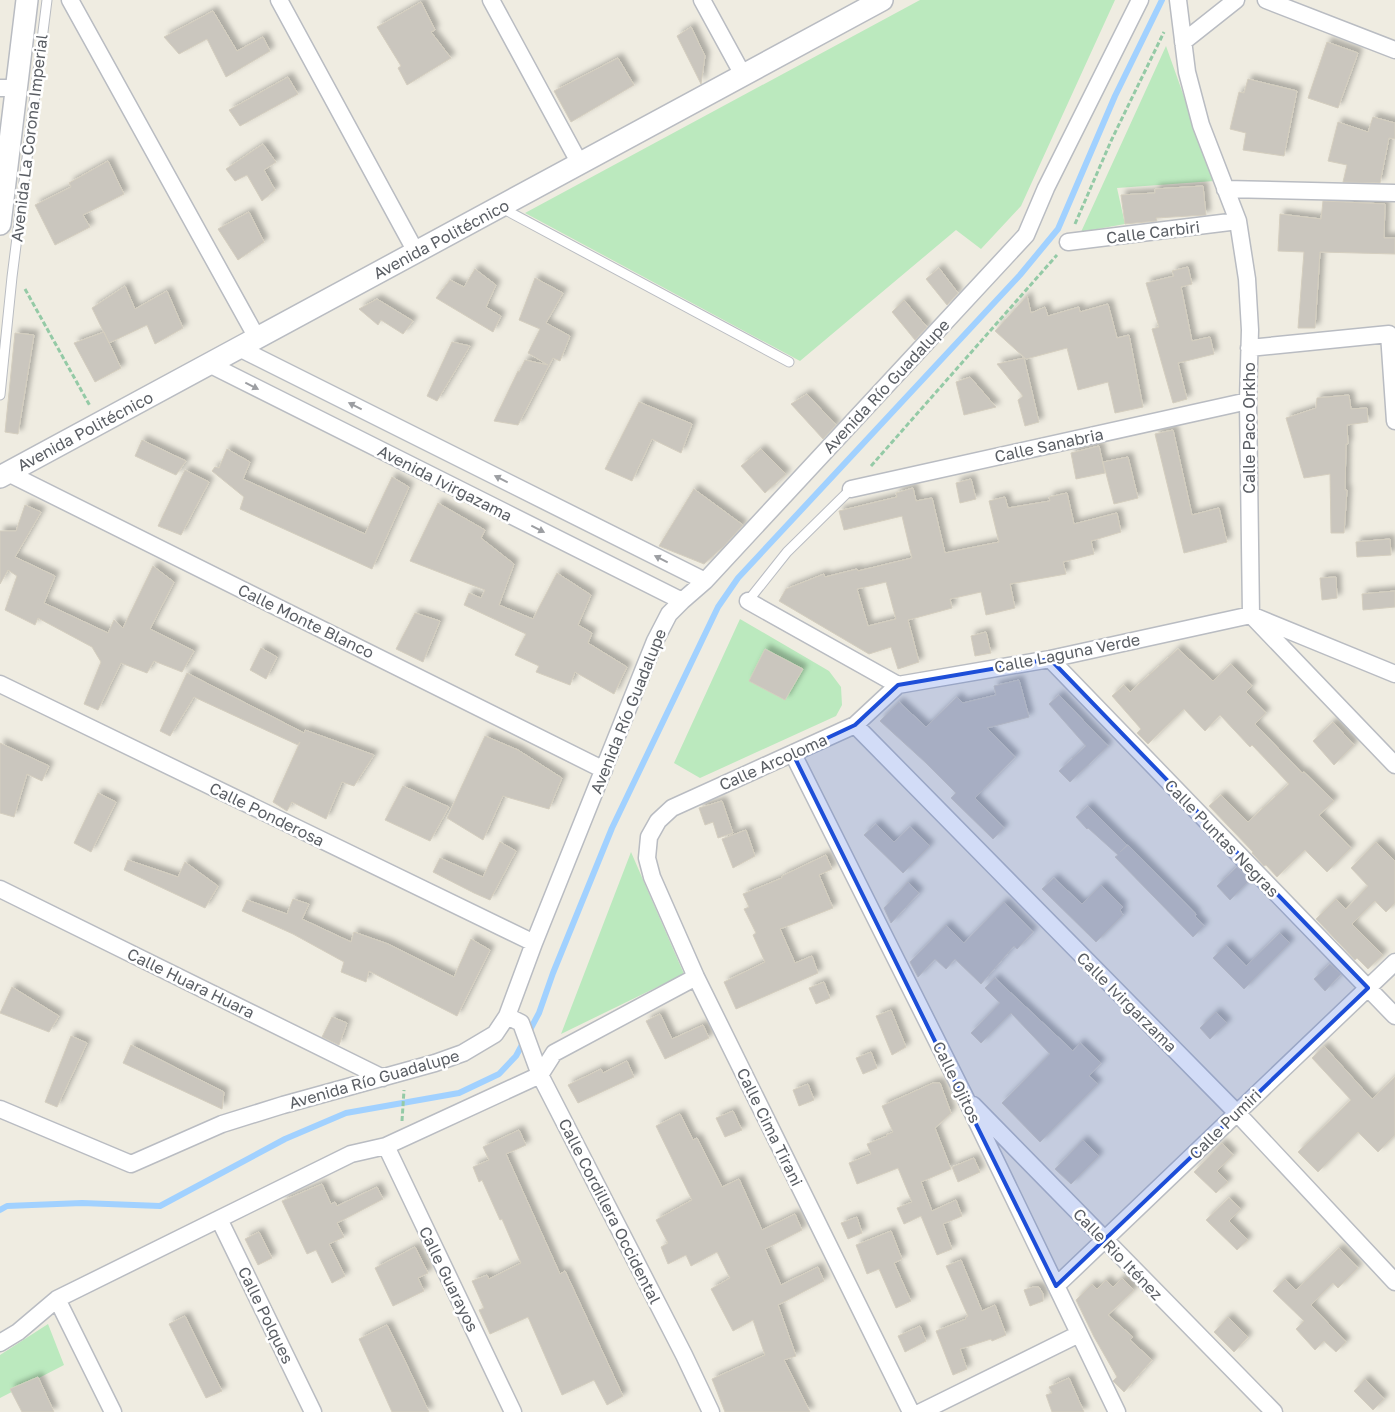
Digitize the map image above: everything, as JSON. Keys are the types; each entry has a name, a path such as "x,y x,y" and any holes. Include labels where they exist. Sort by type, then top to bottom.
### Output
{"street":[{"name":"Avenida La Corona Imperial","path":"0,224 8,88 27,0"},
{"path":"70,0 248,343"},
{"path":"279,0 416,252"},
{"path":"490,0 580,164"},
{"path":"702,0 743,76"},
{"name":"Avenida Politécnico","path":"4,475 882,0"},
{"name":"Avenida Río Guadalupe","path":"0,1109 131,1164 222,1124 435,1063 463,1053 514,1020 534,943 655,641 669,614 705,581 1026,235 1046,188 1140,0"},
{"name":"Calle Paco Orkho","path":"1178,0 1187,72 1202,125 1238,221 1247,279 1250,330 1248,401 1251,615"},
{"path":"1183,42 1236,0"},
{"path":"1266,0 1395,50"},
{"path":"1226,189 1395,192"},
{"name":"Calle Carbiri","path":"1068,242 1238,221"},
{"path":"1249,348 1389,334 1395,421"},
{"name":"Avenida Ivirgazama","path":"248,343 705,581"},
{"name":"Avenida Ivirgazama","path":"208,364 682,601"},
{"name":"Calle Sanabria","path":"850,488 1248,401"},
{"name":"Calle Monte Blanco","path":"4,475 604,770"},
{"path":"748,601 898,684"},
{"path":"1251,615 1395,674"},
{"path":"1251,615 1395,765"},
{"name":"Calle Laguna Verde","path":"898,684 1050,659 1251,615"},
{"name":"Calle Puntas Negras","path":"1050,659 1395,1016"},
{"name":"Calle Ponderosa","path":"0,684 534,943"},
{"name":"Calle Arcoloma","path":"649,837 658,821 672,808 854,726 898,684"},
{"name":"Calle Ivirgarzama","path":"854,726 1237,1113 1395,1282"},
{"name":"Calle Ojitos","path":"793,754 964,1095 1117,1412"},
{"name":"Calle Cima Tirani","path":"649,837 647,858 652,877 696,976 911,1412"},
{"name":"Calle Huara Huara","path":"0,889 382,1078"},
{"name":"Calle Pumiri","path":"1056,1286 1395,962"},
{"path":"0,1343 18,1332 57,1299 351,1154 386,1146 540,1074 554,1053 696,976"},
{"name":"Calle Cordillera Occidental","path":"514,1020 531,1049 540,1074 684,1355 711,1412"},
{"name":"Calle Rio Iténez","path":"964,1095 1274,1412"},
{"name":"Calle Guarayos","path":"386,1146 513,1412"},
{"name":"Calle Polques","path":"219,1219 313,1412"},
{"path":"57,1299 113,1412"},
{"path":"921,1412 1079,1334"}],"lane":[{"name":"Avenida La Corona Imperial","path":"0,394 12,277 47,0"},
{"path":"500,207 789,362"},
{"path":"748,601 787,552 850,488"}],"path":[{"path":"12,277 23,286 99,423"},
{"path":"403,1112 404,1095"}],"highlighted area":[{"path":"1050,659 1368,988 1056,1286 793,754 855,725 898,685"}],"green space":[{"path":"920,0 1115,0 1021,206 981,249 956,230 800,361 525,213"},
{"path":"1166,46 1214,181 1117,188 1125,224 1081,232"},
{"path":"740,619 829,671 841,687 842,705 836,716 700,778 674,763"},
{"path":"631,852 684,974 561,1034"},
{"path":"48,1324 64,1365 0,1398 0,1355"}],"building":[{"path":"421,2 435,30 431,32 451,58 407,85 398,68 401,66 377,27"},
{"path":"213,11 237,51 263,37 270,51 226,77 207,39 179,54 164,37"},
{"path":"691,27 705,56 701,84 677,36"},
{"path":"1327,42 1358,53 1338,108 1308,98"},
{"path":"618,58 634,85 571,122 554,91"},
{"path":"288,77 298,94 240,126 229,110"},
{"path":"1248,79 1297,91 1284,156 1243,150 1246,133 1230,129 1239,92 1244,93"},
{"path":"1373,117 1395,123 1395,139 1389,138 1380,183 1343,182 1347,165 1328,161 1338,122 1368,132"},
{"path":"263,144 276,162 264,170 275,190 262,201 247,175 235,181 226,169"},
{"path":"108,161 124,194 83,215 90,227 55,245 35,205 71,187 69,183"},
{"path":"1203,186 1206,215 1156,218 1157,221 1125,224 1121,195 1155,193 1155,189"},
{"path":"1323,201 1385,204 1384,238 1395,238 1395,254 1320,252 1315,328 1298,328 1304,252 1278,251 1280,214 1321,219"},
{"path":"249,212 264,242 238,260 218,229"},
{"path":"1188,267 1192,284 1181,287 1192,341 1210,337 1214,354 1178,363 1187,399 1173,403 1152,329 1159,327 1146,283 1174,276 1172,271"},
{"path":"939,268 958,293 947,305 926,279"},
{"path":"475,269 496,285 486,307 501,316 493,332 436,298 450,280 464,287"},
{"path":"535,278 563,293 546,323 570,336 560,361 553,358 518,425 494,421 525,360 548,365 528,353 540,329 519,320"},
{"path":"125,286 135,309 167,291 183,328 155,344 147,325 109,343 92,308"},
{"path":"1027,296 1031,313 1045,307 1048,316 1079,307 1080,312 1108,304 1117,338 1129,335 1143,407 1115,413 1108,382 1078,390 1067,348 1026,359 995,331"},
{"path":"377,299 413,321 403,334 381,320 378,325 359,309"},
{"path":"904,300 927,327 915,340 892,312"},
{"path":"104,332 121,368 95,382 74,343"},
{"path":"15,333 34,335 18,434 5,432"},
{"path":"452,342 470,346 437,401 427,396"},
{"path":"1024,358 1039,422 1025,426 1018,400 1023,396 997,364"},
{"path":"970,377 996,407 964,415 956,382"},
{"path":"807,394 836,425 823,439 791,404"},
{"path":"1349,395 1351,409 1367,408 1368,422 1347,425 1348,444 1346,444 1345,490 1347,490 1344,533 1331,533 1330,474 1304,478 1286,418 1316,408 1317,398"},
{"path":"639,402 692,424 681,453 652,439 632,481 605,469"},
{"path":"1173,430 1192,515 1219,508 1227,542 1184,553 1155,434"},
{"path":"142,440 186,461 176,475 135,456"},
{"path":"1099,446 1105,473 1076,479 1071,453"},
{"path":"227,449 250,462 243,479 365,534 392,477 409,487 372,569 240,509 244,497 212,471 215,467 219,468"},
{"path":"761,449 786,474 765,493 741,466"},
{"path":"1128,457 1138,498 1114,504 1103,462"},
{"path":"185,470 209,482 181,535 158,526"},
{"path":"971,479 976,499 960,503 956,483"},
{"path":"913,488 916,501 932,498 945,553 999,542 989,501 1005,497 1008,508 1050,501 1049,497 1067,493 1074,524 1117,513 1121,532 1091,541 1094,554 1063,562 1066,574 1010,584 1015,608 986,615 981,592 950,599 952,608 908,620 919,662 898,669 891,647 869,654 779,601 786,589 824,574 825,577 857,569 858,571 912,558 902,516 844,530 839,511 897,497 896,493","holes":["886,582 896,619 868,626 857,589"]},
{"path":"694,489 743,525 704,564 659,546"},
{"path":"438,503 485,530 481,538 514,564 499,605 533,619 557,573 591,595 578,625 592,633 588,643 627,667 614,694 575,672 570,685 536,672 539,666 515,655 526,634 464,605 469,593 481,598 485,590 410,561"},
{"path":"25,505 41,512 15,557 55,576 44,603 108,633 114,620 123,628 153,566 174,582 150,629 194,651 182,672 154,661 147,673 121,663 98,710 84,704 101,662 92,647 38,618 35,625 5,610 17,576 8,570 0,584 0,531 16,531"},
{"path":"1390,539 1391,555 1357,557 1356,542"},
{"path":"1336,577 1337,598 1322,600 1320,578"},
{"path":"1395,591 1395,607 1363,610 1362,594"},
{"path":"415,613 440,621 423,662 396,649"},
{"path":"986,632 991,653 975,656 971,636"},
{"path":"261,648 277,657 266,679 250,670"},
{"path":"765,649 803,669 785,700 749,681"},
{"path":"1178,649 1213,681 1231,664 1252,686 1246,692 1266,713 1255,724 1302,773 1304,772 1334,801 1319,815 1351,848 1327,872 1305,850 1277,877 1266,865 1264,866 1209,806 1221,795 1248,822 1289,784 1220,715 1205,731 1184,709 1148,744 1137,733 1141,729 1112,696 1124,685 1130,692"},
{"path":"187,673 304,733 305,730 374,755 354,786 342,782 326,819 292,802 287,811 273,802 300,742 298,745 194,697 170,736 160,731"},
{"path":"1019,680 1029,717 987,728 1015,757 975,798 1004,828 993,839 951,798 956,793 880,721 899,702 926,727 957,697 963,703 996,695 994,686"},
{"path":"1059,695 1108,746 1070,782 1059,771 1086,746 1049,704"},
{"path":"1333,722 1354,745 1334,765 1313,741"},
{"path":"485,736 518,750 562,778 549,809 503,796 483,840 447,818"},
{"path":"0,743 49,766 42,781 27,774 14,817 0,813"},
{"path":"403,786 449,807 430,841 385,820"},
{"path":"98,793 116,802 91,852 74,843"},
{"path":"722,801 733,833 718,838 713,822 705,825 699,808"},
{"path":"1088,806 1127,845 1120,852 1128,845 1196,914 1195,916 1204,926 1193,937 1115,857 1118,855 1087,829 1076,817"},
{"path":"876,824 894,842 910,827 930,846 903,873 864,835"},
{"path":"746,830 755,856 733,868 722,839"},
{"path":"500,842 516,851 490,900 433,872 440,858 483,877"},
{"path":"1376,842 1395,861 1395,903 1386,912 1375,901 1352,924 1383,955 1368,969 1357,958 1355,960 1316,919 1336,899 1346,909 1368,886 1351,868"},
{"path":"826,855 832,869 819,875 833,908 780,929 795,963 812,956 818,973 736,1009 724,982 765,962 753,935 756,933 744,909 749,907 743,894 782,878 782,876"},
{"path":"128,860 178,877 185,862 218,886 205,908 124,870"},
{"path":"1237,867 1250,880 1230,900 1217,886"},
{"path":"1054,878 1082,904 1101,885 1123,907 1120,910 1123,915 1096,942 1042,889"},
{"path":"908,882 919,893 891,923 884,908"},
{"path":"293,899 309,904 302,919 351,942 354,932 388,944 454,977 471,939 490,950 457,1016 369,971 366,982 341,972 344,962 293,934 242,911 247,900 287,914"},
{"path":"1004,902 1033,932 1017,949 1014,946 981,984 955,959 946,969 935,959 918,977 910,962 946,925 964,943"},
{"path":"1280,933 1290,943 1244,989 1213,958 1226,945 1246,966"},
{"path":"1330,964 1341,974 1325,991 1314,979"},
{"path":"995,978 1073,1051 1080,1043 1101,1063 1089,1076 1098,1084 1040,1142 1002,1103 1050,1054 1011,1013 981,1043 971,1033 1000,1003 985,988"},
{"path":"824,982 830,998 816,1004 809,988"},
{"path":"12,987 59,1016 49,1032 0,1013"},
{"path":"891,1010 906,1047 892,1055 876,1016"},
{"path":"1216,1012 1227,1023 1210,1039 1200,1028"},
{"path":"660,1014 672,1039 703,1025 709,1038 665,1059 646,1021"},
{"path":"332,1017 347,1023 339,1045 322,1037"},
{"path":"71,1036 87,1043 57,1107 45,1102"},
{"path":"131,1045 224,1092 222,1109 123,1063"},
{"path":"1324,1046 1372,1099 1395,1077 1395,1135 1378,1152 1358,1132 1318,1172 1298,1152 1351,1100 1312,1058"},
{"path":"871,1052 877,1068 863,1074 856,1058"},
{"path":"627,1061 634,1077 578,1103 568,1085 601,1069 603,1073"},
{"path":"933,1083 940,1083 951,1113 935,1128 951,1169 921,1182 932,1211 956,1200 962,1216 943,1224 952,1249 937,1255 921,1216 904,1224 897,1208 912,1202 898,1168 857,1184 849,1163 871,1154 867,1144 893,1132 882,1106"},
{"path":"808,1084 814,1100 799,1106 793,1090"},
{"path":"733,1111 742,1130 725,1137 716,1118"},
{"path":"680,1114 693,1140 697,1138 722,1187 739,1179 762,1230 795,1214 802,1230 765,1249 781,1285 818,1267 824,1281 778,1305 796,1356 784,1360 810,1412 725,1412 712,1379 765,1355 753,1320 733,1331 711,1289 730,1278 717,1252 691,1266 686,1255 668,1264 661,1247 668,1243 656,1220 692,1200 656,1126"},
{"path":"519,1130 526,1145 506,1154 560,1274 565,1271 623,1396 607,1405 594,1380 562,1395 528,1317 490,1334 479,1310 484,1308 472,1281 487,1275 489,1279 521,1263 502,1219 500,1220 482,1180 479,1182 473,1167 489,1160 483,1147"},
{"path":"1083,1140 1099,1156 1071,1184 1055,1169"},
{"path":"1222,1143 1233,1155 1217,1171 1228,1182 1216,1193 1194,1172"},
{"path":"974,1158 980,1172 958,1182 952,1167"},
{"path":"322,1184 331,1204 335,1202 337,1206 377,1187 383,1199 337,1223 344,1237 329,1244 345,1276 332,1283 316,1250 307,1254 282,1201"},
{"path":"1229,1198 1241,1209 1229,1221 1248,1240 1237,1250 1206,1220"},
{"path":"857,1217 862,1233 848,1239 841,1223"},
{"path":"891,1231 902,1259 894,1263 911,1301 896,1308 879,1269 867,1274 856,1245"},
{"path":"259,1232 272,1258 258,1265 245,1239"},
{"path":"415,1247 428,1273 418,1278 424,1291 393,1306 375,1268"},
{"path":"1339,1248 1358,1268 1338,1288 1333,1283 1311,1305 1346,1342 1336,1352 1324,1341 1315,1350 1296,1329 1304,1321 1273,1291 1285,1279 1296,1290"},
{"path":"961,1260 982,1311 995,1305 1006,1335 992,1341 991,1339 960,1349 967,1369 953,1375 936,1331 966,1319 968,1316 946,1266"},
{"path":"1122,1278 1134,1290 1108,1315 1133,1337 1130,1340 1152,1360 1124,1392 1113,1381 1117,1377 1094,1337 1076,1300 1092,1284 1097,1289 1106,1280 1113,1287"},
{"path":"1039,1287 1043,1294 1043,1301 1030,1306 1024,1290"},
{"path":"185,1316 222,1391 206,1398 169,1324"},
{"path":"1228,1317 1248,1337 1234,1352 1214,1332"},
{"path":"387,1325 429,1412 392,1412 359,1339"},
{"path":"920,1326 926,1341 905,1352 898,1336"},
{"path":"38,1377 54,1412 22,1412 10,1389"},
{"path":"1069,1378 1084,1412 1052,1412 1046,1395 1052,1393 1049,1387"},
{"path":"1365,1379 1384,1399 1373,1410 1354,1391"}],"waterway":[{"path":"0,1210 7,1206 82,1203 160,1206 285,1139 346,1113 459,1093 499,1074 516,1056 539,1013 553,973 612,828 718,607 738,578 1020,275 1058,229 1115,96 1162,0"}]}
